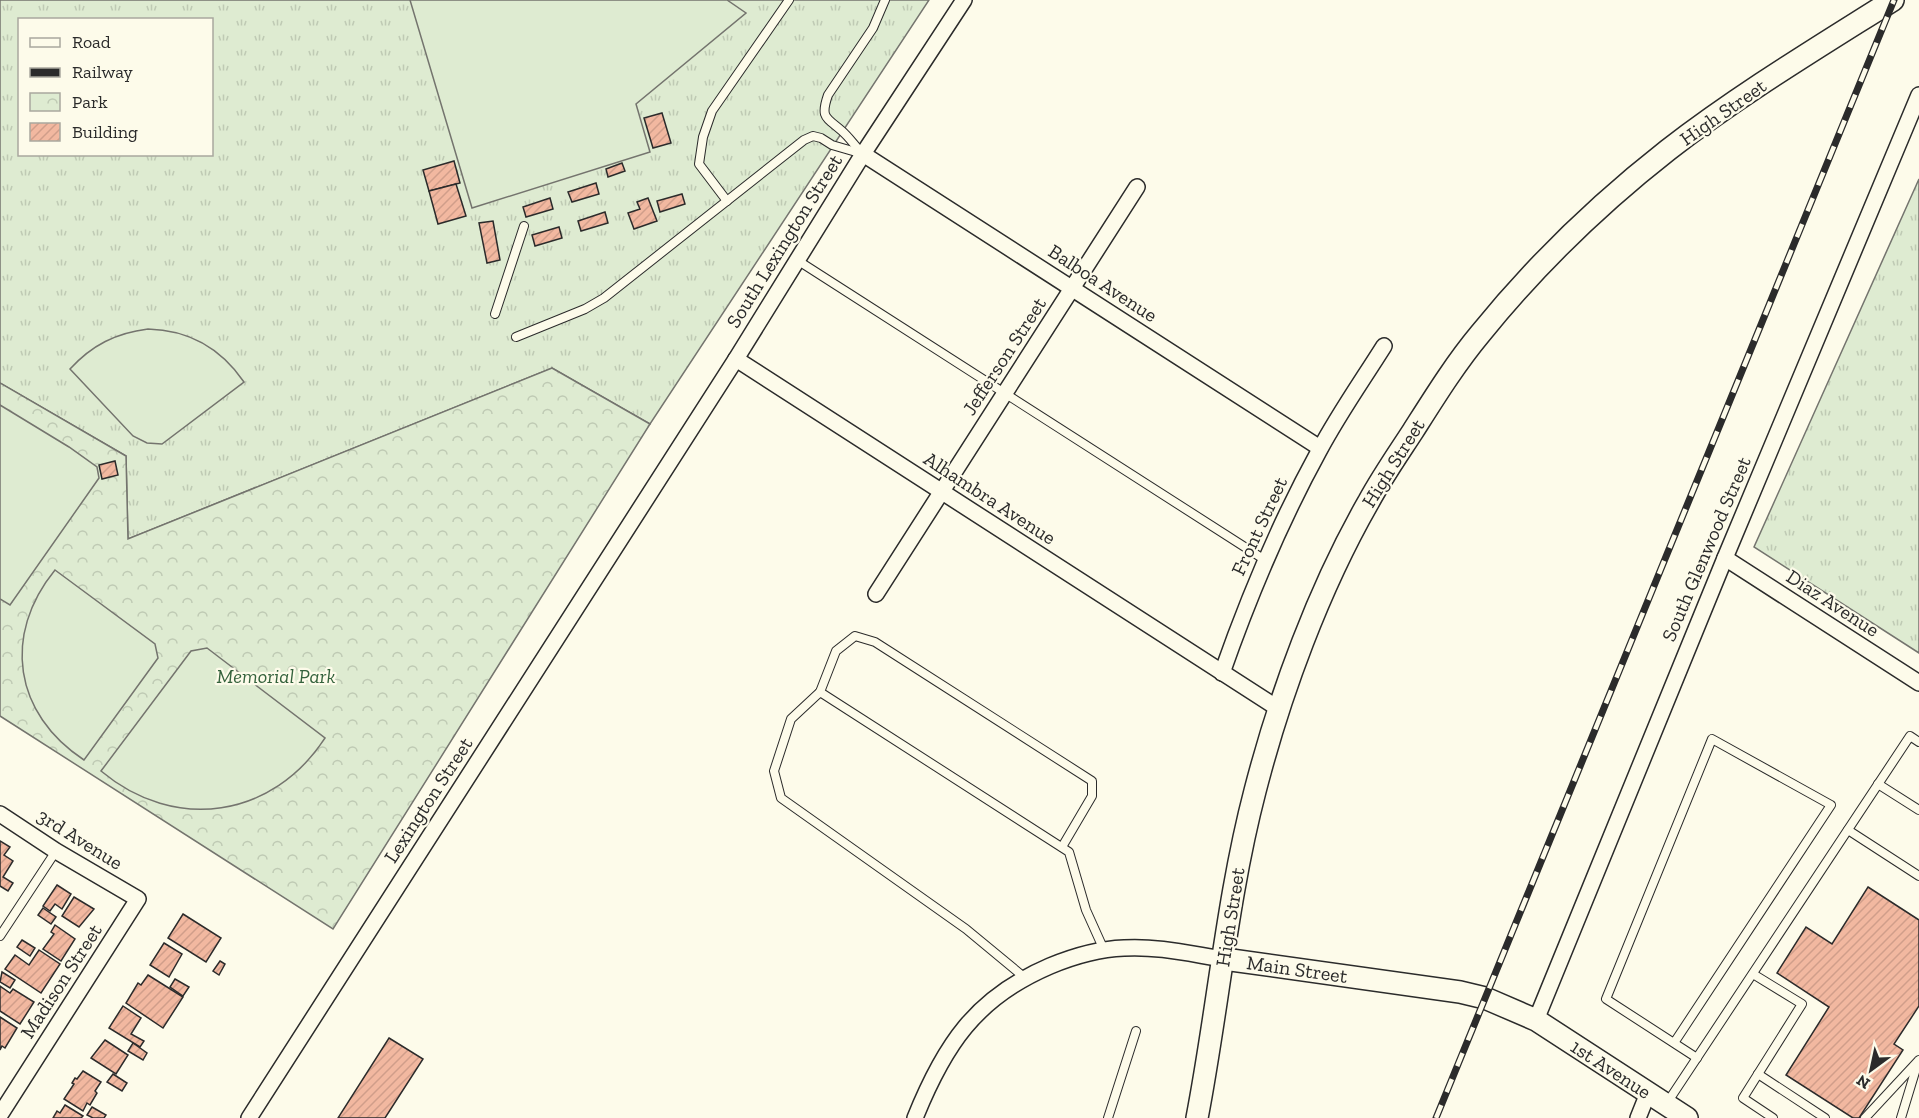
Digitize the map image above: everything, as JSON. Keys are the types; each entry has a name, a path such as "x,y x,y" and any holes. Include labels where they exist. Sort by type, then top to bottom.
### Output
{"main road":[{"name":"High Street","path":"1197,1118 1236,872 1255,790 1279,709 1314,618 1368,501 1444,382 1479,334 1533,273 1582,224 1668,150 1743,97 1893,0"},
{"name":"Main Street","path":"1224,959 1460,992 1485,998 1536,1020"},
{"name":"1st Avenue","path":"1536,1020 1687,1118"}],"street":[{"name":"South Lexington Street","path":"642,505 963,0"},
{"name":"South Glenwood Street","path":"1536,1020 1725,558 1919,95"},
{"name":"Balboa Avenue","path":"863,154 1320,448"},
{"name":"Jefferson Street","path":"876,594 1137,187"},
{"name":"Front Street","path":"1222,673 1249,596 1282,521 1320,448 1384,346"},
{"name":"Alhambra Avenue","path":"736,359 1222,673"},
{"name":"Lexington Street","path":"249,1118 642,505"},
{"name":"Diaz Avenue","path":"1725,558 1919,683"},
{"path":"1222,673 1279,709"},
{"name":"3rd Avenue","path":"0,814 56,851 138,899"},
{"name":"Madison Street","path":"0,1115 138,899"},
{"name":"Main Street","path":"920,1116 934,1076 966,1025 989,1002 1024,977 1067,959 1104,950 1145,948 1224,959"},
{"path":"1638,1118 1648,1093"}],"lane":[{"path":"727,201 699,164 703,137 712,111 789,0"},
{"path":"863,154 842,131 827,120 824,107 828,95 873,28 885,0"},
{"path":"516,337 585,309 604,298 804,140 813,136 832,145 863,154"},
{"path":"495,314 524,226"},
{"path":"797,260 1265,560"},
{"path":"1024,977 966,929 781,798 774,771 791,719 820,692 836,651 855,636 875,642 1092,781 1092,796 1062,847"},
{"path":"820,692 1069,852 1086,910 1104,950"},
{"path":"1666,1105 1910,736 1919,742"},
{"path":"1674,1043 1831,805 1712,739 1606,999 1697,1058"},
{"path":"1878,784 1919,810"},
{"path":"1848,830 1919,876"},
{"path":"0,936 56,851"},
{"path":"1753,974 1802,1004 1743,1098 1773,1118"},
{"path":"1108,1118 1136,1031"},
{"path":"1865,1118 1919,1060"},
{"path":"1901,1118 1919,1060"},
{"path":"1758,1074 1825,1118"}],"green space":[{"path":"0,0 929,0 650,424 552,368 128,539 126,456 0,383"},
{"path":"410,0 727,0 746,13 636,104 650,152 472,208"},
{"path":"1919,179 1919,653 1754,547"},
{"path":"148,329 177,333 202,343 225,359 244,382 162,444 147,443 133,436 70,369 87,353 105,342 115,337"},
{"name":"Memorial Park","path":"552,368 650,424 333,929 0,716 0,383 126,456 128,539"},
{"path":"0,405 97,467 99,478 10,605 0,599"},
{"path":"55,570 155,644 158,658 84,760 60,741 42,720 30,697 23,672 22,647 27,621 38,595"},
{"path":"207,648 325,738 303,765 278,786 251,800 221,808 191,809 160,803 130,791 101,771 191,651"}],"building":[{"path":"662,113 671,143 653,148 644,118"},
{"path":"454,161 460,183 429,191 423,170"},
{"path":"622,163 625,171 608,177 606,169"},
{"path":"596,183 599,194 572,202 568,192"},
{"path":"456,184 466,216 438,224 429,191"},
{"path":"682,194 685,204 660,212 657,201"},
{"path":"550,198 553,209 526,217 523,207"},
{"path":"648,198 657,221 634,229 628,213 640,209 637,202"},
{"path":"605,212 608,223 581,231 578,221"},
{"path":"493,221 500,260 487,263 479,223"},
{"path":"559,227 562,238 535,246 532,235"},
{"path":"115,461 118,475 102,479 99,465"},
{"path":"0,841 10,847 4,855 13,861 3,877 13,883 8,891 0,886"},
{"path":"57,885 71,894 62,909 55,904 50,911 43,906"},
{"path":"1868,887 1919,920 1919,1006 1894,1044 1903,1050 1859,1118 1853,1118 1786,1075 1829,1007 1777,973 1806,927 1832,944"},
{"path":"74,897 94,909 79,927 62,916"},
{"path":"43,908 56,917 51,924 38,915"},
{"path":"183,914 221,938 206,962 168,938"},
{"path":"55,925 75,939 61,961 43,949 54,934 51,932"},
{"path":"22,940 35,948 30,956 17,947"},
{"path":"164,943 182,954 169,977 150,965"},
{"path":"39,950 60,964 41,993 5,969 15,955 29,965"},
{"path":"220,961 225,964 219,975 213,971"},
{"path":"2,972 15,980 10,988 0,982"},
{"path":"148,975 183,997 163,1028 126,1003 138,983 141,985"},
{"path":"175,979 189,987 183,996 170,987"},
{"path":"0,986 10,993 13,989 34,1002 20,1024 0,1011"},
{"path":"123,1006 141,1018 131,1034 144,1041 140,1047 109,1028"},
{"path":"0,1017 17,1028 5,1048 2,1046 0,1050"},
{"path":"389,1038 423,1059 385,1118 338,1118"},
{"path":"105,1040 128,1055 116,1074 91,1058"},
{"path":"133,1043 147,1053 143,1060 128,1051"},
{"path":"83,1071 101,1082 90,1105 87,1103 83,1111 64,1099 74,1084 72,1083 75,1078 77,1079"},
{"path":"113,1074 127,1083 122,1091 107,1082"},
{"path":"65,1105 83,1116 81,1118 53,1118 57,1111 60,1113"},
{"path":"92,1107 106,1115 104,1118 93,1118 87,1115"}],"railway":[{"path":"1436,1118 1894,0"}]}
